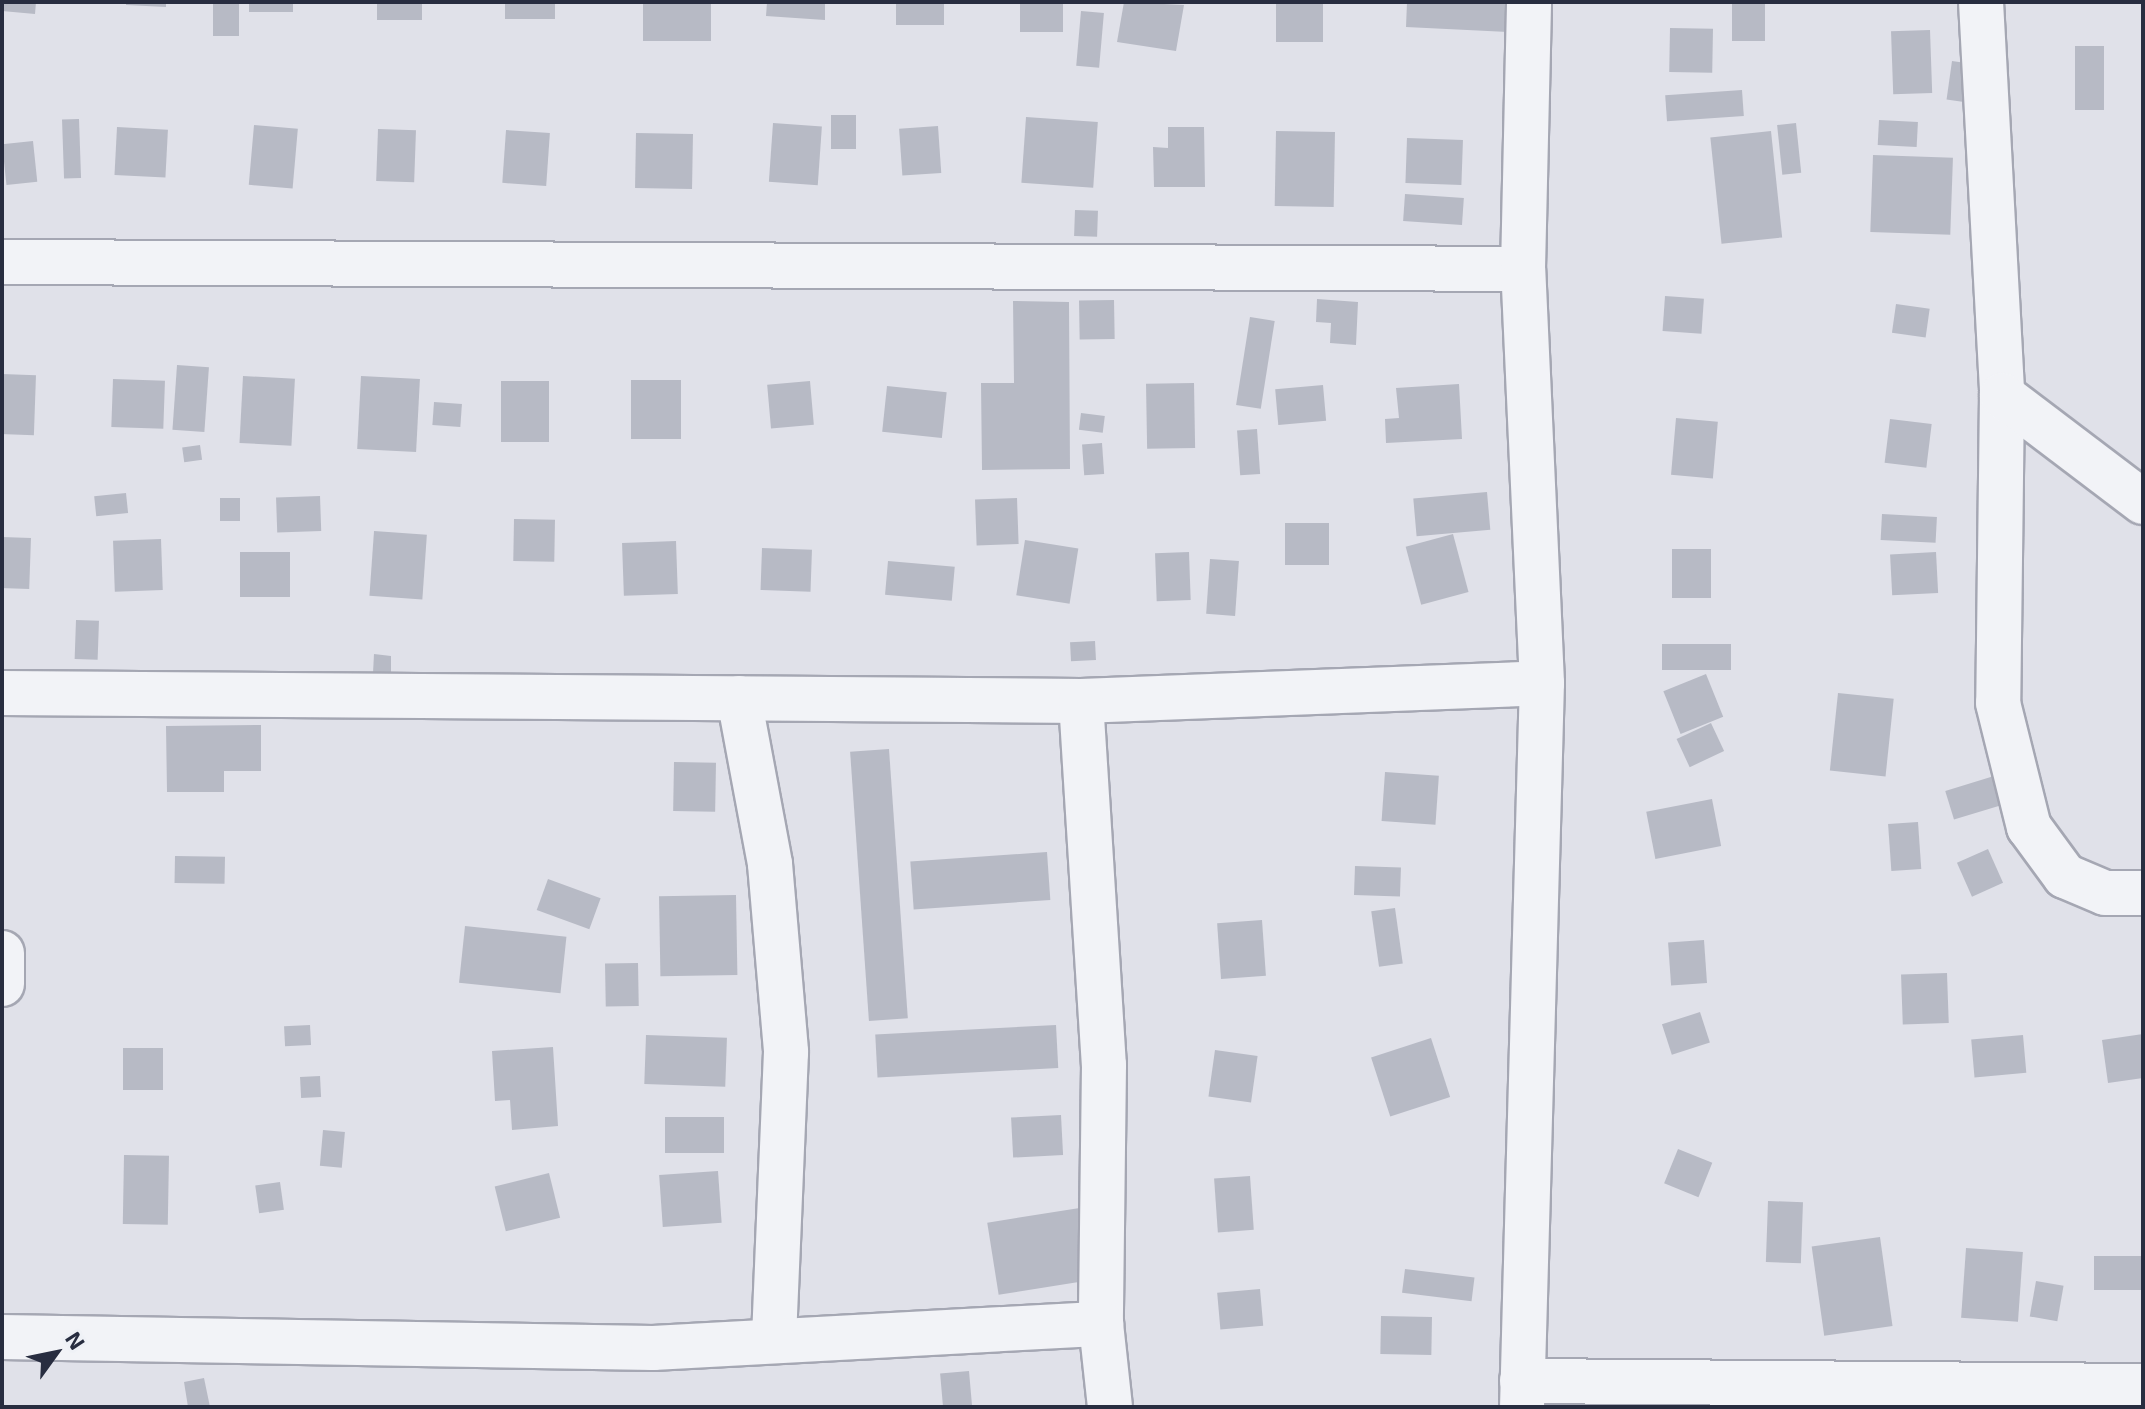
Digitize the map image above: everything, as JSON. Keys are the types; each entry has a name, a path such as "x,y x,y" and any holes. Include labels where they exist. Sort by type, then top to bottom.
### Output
{"street":[{"path":"1529,2 1523,269 1542,683 1522,1394 1979,1394 2143,1386"},
{"path":"1981,2 2002,395 1998,703 2029,827 2065,876 2105,893 2143,893"},
{"path":"2,262 1523,269"},
{"path":"2002,395 2143,502"},
{"path":"2,693 1081,701 1542,683"},
{"path":"739,698 770,864 786,1052 774,1341"},
{"path":"1081,701 1104,1065 1101,1324 1110,1407"},
{"path":"2,953 2,984"},
{"path":"2,1337 653,1348 1101,1324"}],"building":[{"path":"2,2 36,2 35,14 2,11"},
{"path":"126,2 166,2 166,7 126,5"},
{"path":"213,2 239,2 239,36 213,36"},
{"path":"249,2 293,2 293,12 249,12"},
{"path":"377,2 422,2 422,20 377,20"},
{"path":"505,2 555,2 555,19 505,19"},
{"path":"643,2 711,2 711,41 643,41"},
{"path":"767,2 825,2 825,20 766,16"},
{"path":"896,2 944,2 944,25 896,25"},
{"path":"1020,2 1063,2 1063,32 1020,32"},
{"path":"1124,2 1184,5 1176,51 1117,42"},
{"path":"1276,2 1323,2 1323,42 1276,42"},
{"path":"1407,2 1509,2 1508,32 1406,27"},
{"path":"1732,2 1765,2 1765,41 1732,41"},
{"path":"1081,11 1104,13 1099,68 1076,66"},
{"path":"1670,28 1713,29 1712,73 1669,72"},
{"path":"1930,30 1932,93 1893,94 1891,31"},
{"path":"2075,46 2104,46 2104,110 2075,110"},
{"path":"1952,61 1973,64 1967,103 1947,100"},
{"path":"1742,90 1744,116 1667,121 1665,95"},
{"path":"831,115 856,115 856,149 831,149"},
{"path":"1026,117 1098,122 1093,188 1021,183"},
{"path":"79,119 81,178 64,179 62,120"},
{"path":"1879,120 1918,122 1917,147 1878,145"},
{"path":"773,123 822,126 818,185 769,182"},
{"path":"1796,123 1801,173 1782,175 1777,125"},
{"path":"254,125 298,129 293,189 249,185"},
{"path":"938,126 941,173 902,176 899,129"},
{"path":"117,127 168,130 165,178 114,175"},
{"path":"1168,127 1204,127 1205,187 1154,187 1153,147 1168,148"},
{"path":"378,129 416,130 414,182 376,181"},
{"path":"506,130 550,133 546,186 502,183"},
{"path":"1276,131 1335,132 1334,207 1275,206"},
{"path":"1771,131 1782,237 1722,244 1710,137"},
{"path":"636,133 693,134 692,189 635,188"},
{"path":"1407,138 1463,140 1461,185 1405,183"},
{"path":"33,141 37,182 6,185 2,144"},
{"path":"1873,155 1953,158 1950,235 1870,232"},
{"path":"1405,194 1464,198 1462,225 1403,221"},
{"path":"1075,210 1098,211 1097,237 1074,236"},
{"path":"1665,296 1704,299 1701,334 1663,331"},
{"path":"1317,299 1358,302 1356,345 1330,343 1331,323 1316,322"},
{"path":"1114,300 1115,339 1080,340 1079,301"},
{"path":"1013,301 1069,302 1070,469 982,470 981,383 1014,383"},
{"path":"1896,304 1930,309 1926,337 1892,333"},
{"path":"1250,317 1275,321 1261,409 1236,405"},
{"path":"177,365 209,367 204,432 172,430"},
{"path":"2,374 36,375 34,435 2,434"},
{"path":"243,376 295,379 291,446 239,443"},
{"path":"361,376 420,379 416,452 357,449"},
{"path":"113,379 165,381 163,429 111,427"},
{"path":"631,380 681,380 681,439 631,439"},
{"path":"501,381 549,381 549,442 501,442"},
{"path":"810,381 814,425 771,429 767,385"},
{"path":"1194,383 1195,448 1147,449 1146,384"},
{"path":"1459,384 1462,439 1386,443 1385,419 1399,418 1396,388"},
{"path":"1323,385 1326,421 1278,425 1275,389"},
{"path":"887,386 947,392 942,438 882,432"},
{"path":"434,402 462,404 460,427 432,425"},
{"path":"1081,413 1105,416 1103,433 1079,430"},
{"path":"1676,418 1718,422 1713,478 1671,475"},
{"path":"1890,419 1932,424 1926,468 1885,463"},
{"path":"1257,429 1260,474 1240,475 1237,430"},
{"path":"1102,443 1104,474 1084,475 1082,444"},
{"path":"200,445 202,460 184,462 182,448"},
{"path":"1487,492 1490,530 1417,536 1413,498"},
{"path":"126,493 128,513 96,516 94,496"},
{"path":"320,496 321,531 277,533 276,498"},
{"path":"220,498 240,498 240,521 220,521"},
{"path":"1017,498 1019,544 977,545 975,499"},
{"path":"1882,514 1937,517 1936,543 1881,540"},
{"path":"514,519 555,520 554,562 513,561"},
{"path":"1285,523 1329,523 1329,565 1285,565"},
{"path":"374,531 427,535 422,600 369,596"},
{"path":"1453,534 1469,592 1421,605 1406,547"},
{"path":"2,537 31,538 29,589 2,588"},
{"path":"161,539 163,590 115,592 113,541"},
{"path":"1025,540 1078,548 1070,604 1016,595"},
{"path":"676,541 678,594 624,596 622,543"},
{"path":"762,548 812,550 811,592 761,590"},
{"path":"1672,549 1711,549 1711,598 1672,598"},
{"path":"240,552 290,552 290,597 240,597"},
{"path":"1189,552 1191,600 1157,601 1155,553"},
{"path":"1936,552 1938,593 1892,595 1890,554"},
{"path":"1210,559 1239,561 1235,616 1206,614"},
{"path":"888,561 955,567 952,601 885,595"},
{"path":"76,620 99,621 98,660 75,659"},
{"path":"1095,641 1096,660 1071,661 1070,642"},
{"path":"1662,644 1731,644 1731,670 1662,670"},
{"path":"374,654 391,656 391,675 373,673"},
{"path":"1706,674 1723,717 1681,734 1663,691"},
{"path":"1838,693 1894,699 1886,776 1830,771"},
{"path":"1711,723 1724,751 1690,767 1677,739"},
{"path":"261,725 261,771 224,771 224,792 167,792 166,726"},
{"path":"889,749 908,1018 869,1021 850,752"},
{"path":"674,762 716,763 715,812 673,811"},
{"path":"1385,772 1439,776 1435,825 1382,821"},
{"path":"1994,776 2003,805 1954,820 1945,791"},
{"path":"1712,799 1721,846 1655,859 1646,812"},
{"path":"1918,822 1921,869 1891,871 1888,824"},
{"path":"1988,849 2003,883 1972,897 1957,863"},
{"path":"1047,852 1050,900 914,909 910,862"},
{"path":"175,856 225,857 225,884 175,883"},
{"path":"1355,866 1401,868 1400,897 1354,895"},
{"path":"548,879 601,898 589,929 537,910"},
{"path":"736,895 737,975 660,976 659,896"},
{"path":"1395,908 1403,963 1379,967 1371,911"},
{"path":"1262,920 1266,976 1221,979 1217,923"},
{"path":"465,926 566,937 560,993 459,983"},
{"path":"1704,940 1707,983 1671,985 1668,943"},
{"path":"638,963 639,1006 606,1007 605,964"},
{"path":"1947,973 1949,1023 1903,1025 1901,975"},
{"path":"1700,1012 1710,1042 1672,1055 1662,1024"},
{"path":"310,1025 311,1045 285,1046 284,1026"},
{"path":"1056,1025 1058,1068 877,1077 875,1034"},
{"path":"2143,1034 2143,1078 2108,1083 2102,1040"},
{"path":"646,1035 727,1038 725,1087 644,1084"},
{"path":"2023,1035 2026,1073 1975,1077 1971,1040"},
{"path":"1431,1038 1450,1097 1390,1116 1371,1057"},
{"path":"553,1047 558,1126 512,1130 510,1100 495,1101 492,1051"},
{"path":"123,1048 163,1048 163,1090 123,1090"},
{"path":"1215,1050 1258,1056 1251,1103 1208,1097"},
{"path":"320,1076 321,1097 301,1098 300,1077"},
{"path":"1061,1115 1063,1155 1013,1158 1011,1118"},
{"path":"665,1117 724,1117 724,1153 665,1153"},
{"path":"323,1130 345,1132 342,1168 320,1166"},
{"path":"1678,1149 1712,1163 1698,1197 1664,1183"},
{"path":"124,1155 169,1156 168,1225 123,1224"},
{"path":"718,1171 722,1223 663,1227 659,1175"},
{"path":"549,1173 560,1218 506,1231 495,1187"},
{"path":"1250,1176 1254,1230 1218,1232 1214,1179"},
{"path":"280,1182 284,1210 259,1213 255,1185"},
{"path":"1768,1201 1803,1202 1801,1263 1766,1262"},
{"path":"1086,1207 1097,1279 999,1295 987,1223"},
{"path":"1880,1237 1893,1326 1824,1336 1812,1247"},
{"path":"1966,1248 2023,1252 2018,1322 1961,1318"},
{"path":"2094,1256 2143,1256 2143,1290 2094,1290"},
{"path":"1405,1269 1474,1278 1472,1301 1402,1293"},
{"path":"2036,1281 2064,1286 2057,1321 2030,1316"},
{"path":"1260,1289 1263,1326 1220,1330 1217,1293"},
{"path":"1381,1316 1432,1317 1431,1355 1380,1354"},
{"path":"969,1371 972,1407 943,1407 940,1374"},
{"path":"204,1378 210,1407 188,1407 184,1382"}]}
